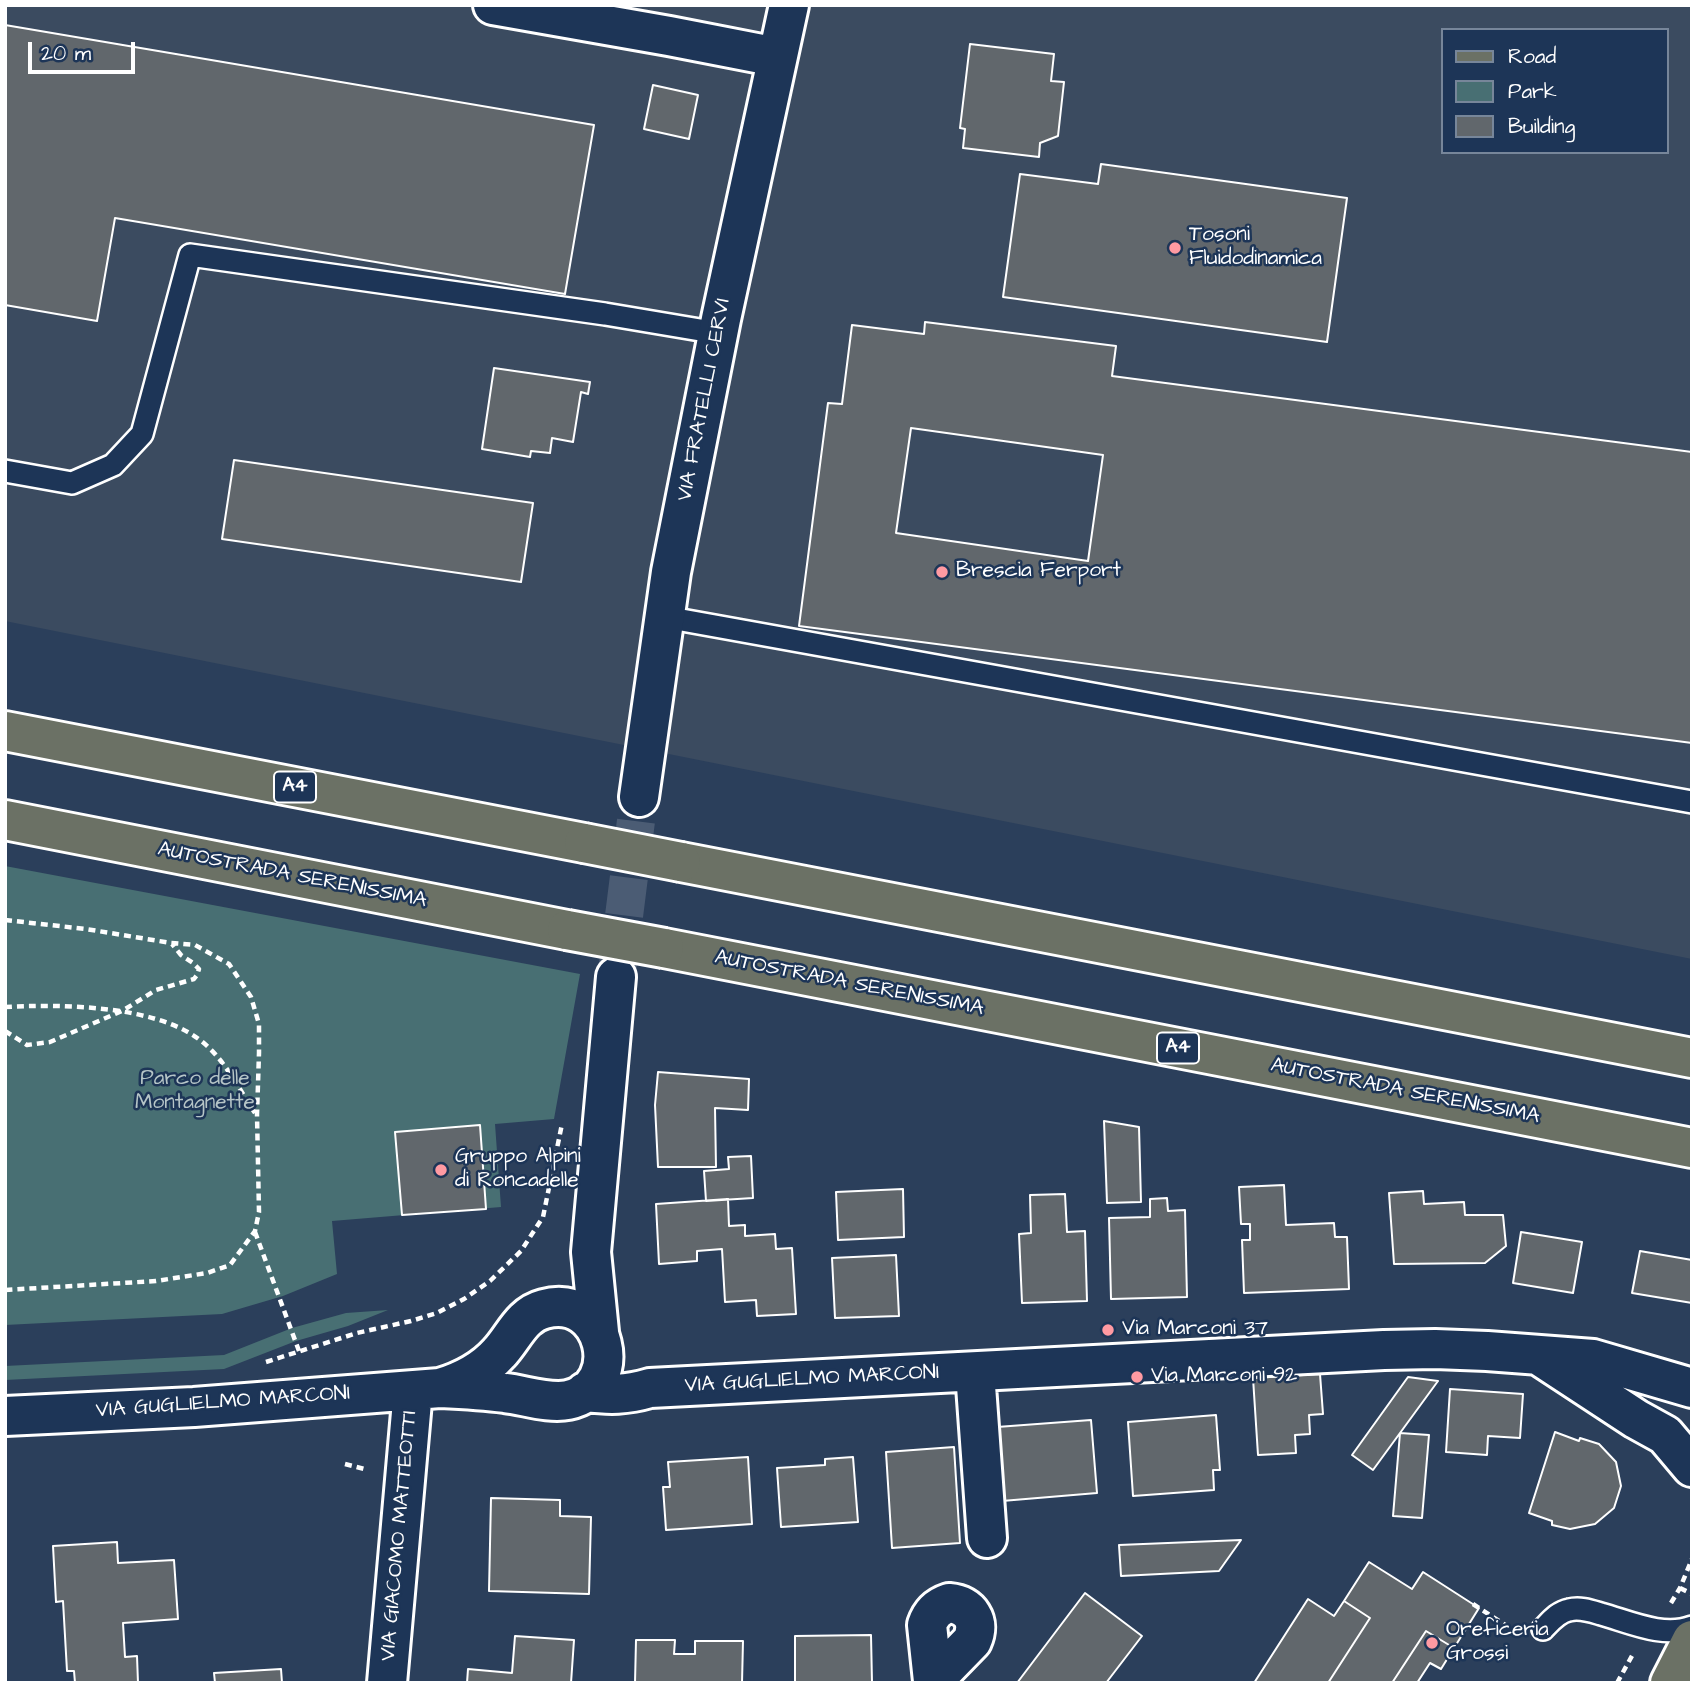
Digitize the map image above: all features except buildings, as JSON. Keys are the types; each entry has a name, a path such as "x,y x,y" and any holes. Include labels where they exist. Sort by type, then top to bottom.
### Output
{"main road":[{"name":"A4","path":"5,731 1692,1058"},
{"name":"AUTOSTRADA SERENISSIMA","path":"5,820 1692,1148"},
{"path":"1670,1683 1692,1640"}],"street":[{"path":"493,5 777,57"},
{"name":"VIA FRATELLI CERVI","path":"639,797 671,572 718,333 789,5"},
{"path":"585,1392 602,1369 602,1344 591,1252 616,977"},
{"path":"543,1309 591,1252"},
{"path":"543,1309 559,1307 575,1310 589,1319 617,1369 650,1388"},
{"name":"VIA GUGLIELMO MARCONI","path":"427,1389 457,1383 489,1364 520,1324 543,1309"},
{"path":"513,1336 509,1351 516,1379 538,1398"},
{"name":"VIA GUGLIELMO MARCONI","path":"5,1416 427,1389 473,1389 554,1401 571,1399 585,1392 629,1394 650,1388 1384,1350 1448,1350 1593,1359 1692,1388"},
{"path":"1539,1355 1665,1435 1692,1466"},
{"path":"975,1372 987,1538"},
{"name":"VIA GIACOMO MATTEOTTI","path":"387,1683 427,1389"}],"lane":[{"path":"5,471 72,483 113,465 142,434 190,255 606,314 718,333"},
{"path":"665,617 1692,802"},
{"path":"1543,1629 1556,1616 1569,1610 1582,1609 1661,1631 1680,1632 1692,1627"}],"path":[{"path":"5,920 195,945 229,964 251,997 258,1024 259,1212 255,1231 230,1265 207,1273 156,1281 5,1290"},
{"path":"5,1031 27,1045 50,1042 122,1011 156,990 194,979 198,969 171,943"},
{"path":"5,1007 75,1007 122,1011 171,1023 200,1040 218,1058 257,1115"},
{"path":"262,1363 357,1333 437,1313 490,1281 521,1251 543,1217 563,1121"},
{"path":"255,1231 299,1351"},
{"path":"1692,1559 1680,1588 1692,1594"},
{"path":"1473,1604 1522,1637"}],"shaded area":[{"path":"5,5 1692,5 1692,959 5,621"}],"green space":[{"name":"Parco delle Montagnette","path":"5,866 580,974 554,1119 495,1124 501,1207 332,1221 337,1274 283,1296 222,1314 5,1325"},
{"path":"388,1310 224,1369 5,1380 5,1366 224,1355 292,1328 346,1313"}],"tunnel":[{"path":"617,972 639,797"}],"place":[{"name":"Tosoni Fluidodinamica","path":"1175,248"},
{"name":"Brescia Ferport","path":"942,572"},
{"name":"Gruppo Alpini di Roncadelle","path":"441,1170"},
{"name":"Via Marconi 37","path":"1108,1330"},
{"name":"Via Marconi 92","path":"1137,1377"},
{"name":"Oreficeria Grossi","path":"1432,1643"}]}
